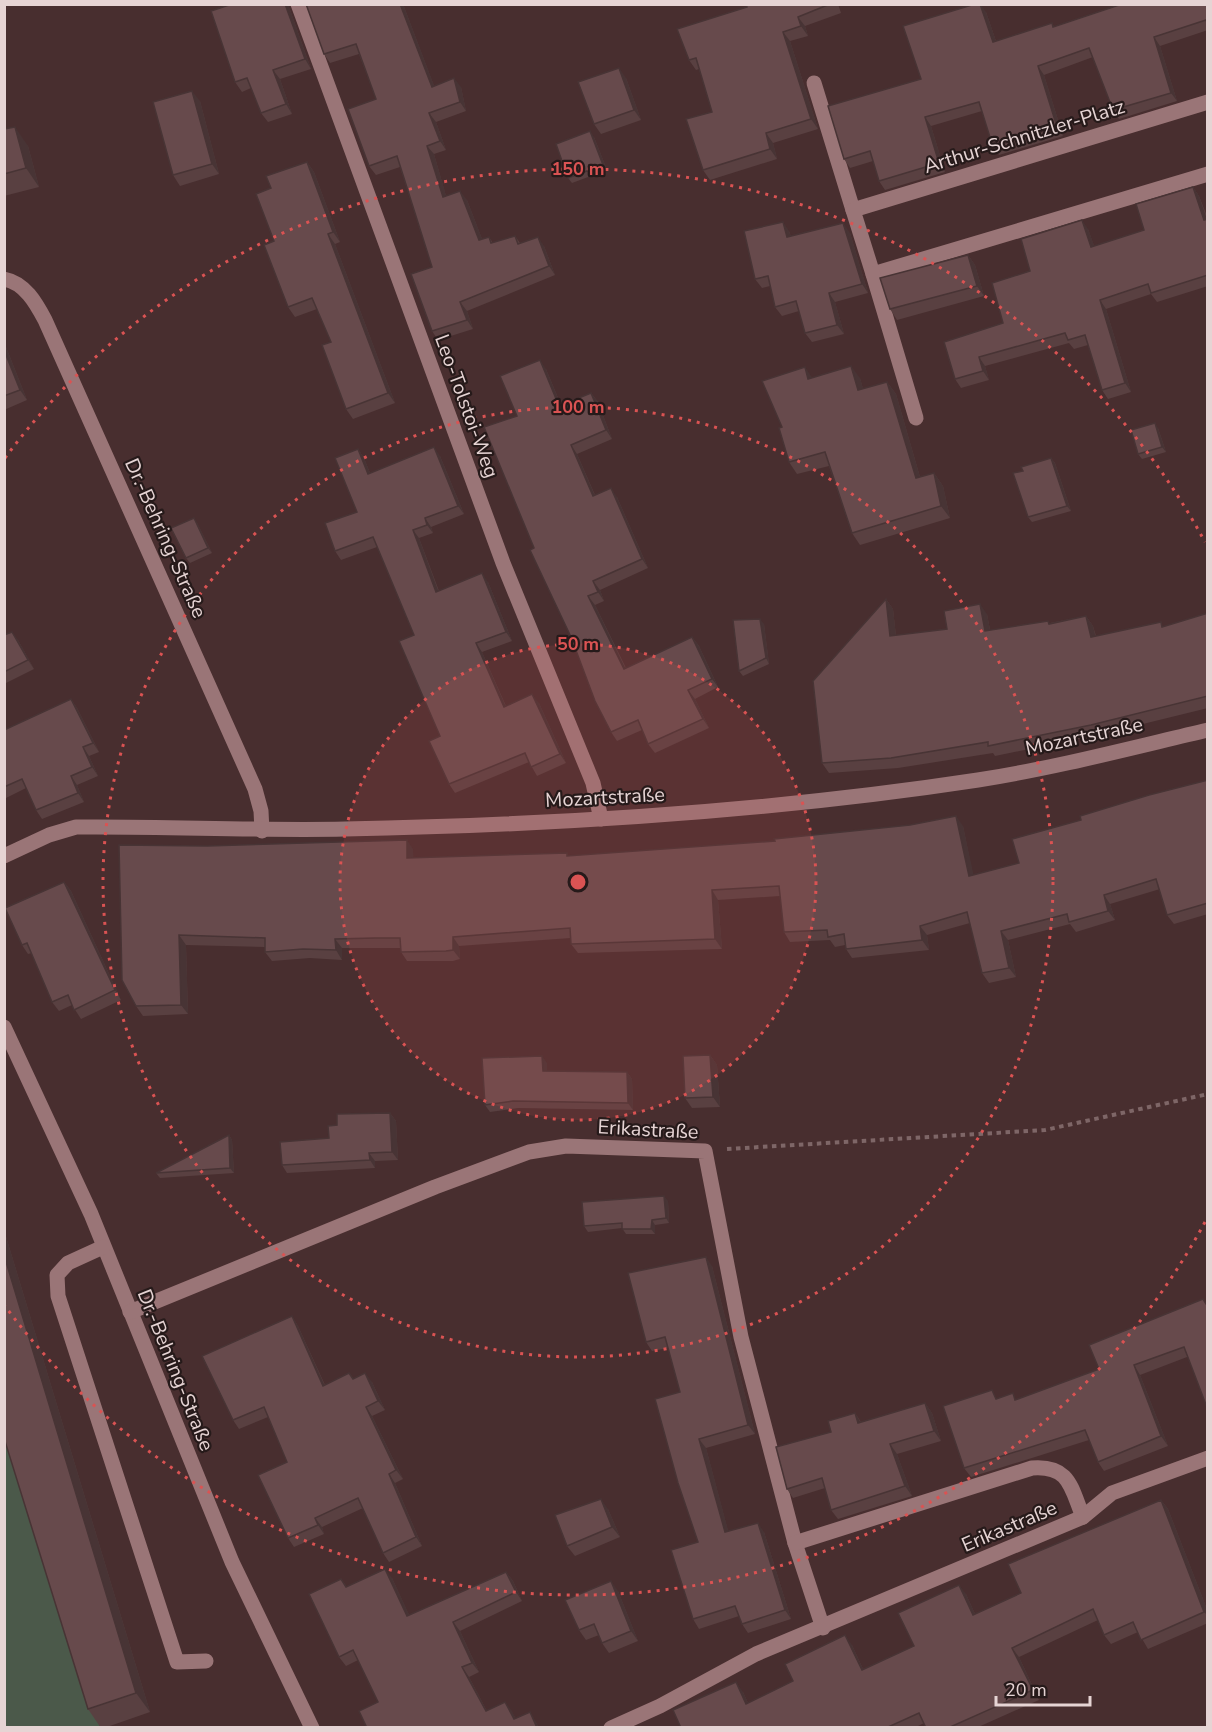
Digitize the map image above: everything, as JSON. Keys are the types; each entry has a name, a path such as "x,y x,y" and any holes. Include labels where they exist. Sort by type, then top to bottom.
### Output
{"street":[{"name":"Leo-Tolstoi-Weg","path":"298,4 503,563 593,783 601,819"},
{"path":"814,83 916,418"},
{"name":"Arthur-Schnitzler-Platz","path":"853,210 1208,102"},
{"path":"873,274 1208,174"},
{"name":"Dr.-Behring-Straße","path":"4,279 13,280 25,289 45,320 255,789 261,811 262,831"},
{"name":"Mozartstraße","path":"4,856 49,835 76,827 262,831 601,819 763,808 980,779 1083,760 1208,730"},
{"name":"Dr.-Behring-Straße","path":"4,1027 103,1247 232,1562 312,1728"},
{"name":"Erikastraße","path":"130,1312 424,1191 529,1152 566,1146 705,1151 741,1337 795,1543 824,1628"},
{"path":"103,1247 68,1263 57,1275 58,1296 177,1662 206,1661"},
{"name":"Erikastraße","path":"611,1728 660,1706 756,1654 824,1628 1083,1517 1112,1493 1208,1458"},
{"path":"795,1543 1032,1468 1049,1467 1061,1472 1069,1482 1083,1517"}],"path":[{"path":"705,1151 1046,1130 1208,1095"}],"green space":[{"path":"5,1419 100,1727 5,1727"}],"building":[{"path":"232,4 285,4 305,59 273,70 286,104 261,113 247,78 235,82 211,11"},
{"path":"306,4 400,4 432,87 454,78 460,102 429,113 440,141 427,146 443,197 460,191 479,240 489,237 491,243 515,236 518,244 538,237 549,266 460,302 467,320 432,331 411,274 432,267 397,156 369,166 348,109 376,99 356,44 324,54"},
{"path":"746,4 830,4 798,17 801,26 783,32 811,119 766,133 770,149 703,170 686,119 712,112 696,58 689,60 677,29 747,7"},
{"path":"980,4 993,42 1052,23 1053,27 1122,4 1208,4 1208,25 1206,20 1154,37 1171,93 1113,110 1089,48 1038,66 1057,127 993,147 979,102 925,117 939,163 879,181 870,151 844,159 828,106 921,79 903,26"},
{"path":"619,68 634,110 594,124 578,82"},
{"path":"192,91 212,164 173,175 153,102"},
{"path":"15,127 26,168 4,174 4,129"},
{"path":"590,131 603,165 568,178 556,144"},
{"path":"307,162 333,232 328,234 388,393 346,409 322,345 331,342 312,298 288,307 264,245 274,241 256,194 271,188 266,176"},
{"path":"1193,187 1204,220 1208,219 1208,275 1151,293 1148,284 1100,300 1125,383 1102,390 1085,335 1068,340 1065,333 979,357 983,371 955,379 944,342 1003,323 992,283 1030,271 1021,239 1082,220 1091,247 1144,230 1136,204"},
{"path":"783,222 787,237 843,223 862,284 829,293 837,325 805,333 796,301 775,307 768,276 755,279 744,231"},
{"path":"968,255 977,286 890,309 880,278"},
{"path":"4,350 20,390 4,396"},
{"path":"540,360 559,406 591,393 606,430 571,445 593,496 611,488 642,559 593,581 598,592 588,596 624,669 692,637 712,679 688,690 703,719 648,744 638,720 611,732 595,701 571,637 530,550 534,548 484,427 517,416 500,376"},
{"path":"851,366 858,390 887,382 916,478 934,473 941,506 852,533 825,452 789,462 779,428 782,427 762,381 805,367 808,379"},
{"path":"1155,423 1162,447 1138,454 1131,430"},
{"path":"434,447 458,506 425,518 427,525 413,530 436,592 482,573 506,632 476,643 504,707 532,694 560,754 531,767 525,753 449,784 429,741 440,736 399,641 414,635 373,537 335,551 325,523 357,512 335,458 358,449 368,474"},
{"path":"1051,458 1067,506 1028,517 1013,473 1023,471 1021,467"},
{"path":"194,518 208,548 186,558 171,528"},
{"path":"886,599 890,636 947,629 944,611 980,604 985,631 1048,621 1049,624 1086,616 1091,637 1161,622 1162,627 1208,613 1208,696 1091,725 988,746 988,742 891,758 822,763 813,681"},
{"path":"760,619 766,658 739,671 733,620"},
{"path":"12,632 28,660 4,672 4,635"},
{"path":"71,699 93,743 83,747 92,767 71,776 78,793 36,810 22,779 4,787 4,730"},
{"path":"1208,780 1208,903 1167,915 1156,879 1104,895 1108,911 1069,922 1067,914 1001,931 1009,968 982,973 967,912 920,926 922,940 846,949 844,934 828,937 827,930 784,932 779,886 712,890 715,939 571,944 570,928 453,937 453,950 446,951 401,952 400,938 375,938 335,939 336,950 303,949 265,952 265,938 179,935 181,1005 136,1006 122,980 119,845 207,846 407,840 407,858 567,853 567,856 775,841 774,839 910,825 956,816 969,876 1019,863 1012,839 1081,820 1080,816 1149,795"},
{"path":"64,882 115,990 74,1010 68,995 52,1002 27,943 22,945 5,908"},
{"path":"710,1055 713,1097 685,1098 683,1056"},
{"path":"542,1056 543,1071 627,1072 628,1103 513,1101 485,1105 482,1058"},
{"path":"390,1113 392,1152 369,1153 370,1160 282,1165 280,1142 329,1138 328,1126 337,1125 337,1114"},
{"path":"229,1135 230,1168 156,1173"},
{"path":"664,1196 666,1218 652,1220 651,1229 622,1229 622,1223 584,1226 582,1202"},
{"path":"4,1255 136,1693 88,1709 4,1438"},
{"path":"706,1257 748,1425 699,1439 725,1532 758,1523 785,1610 742,1624 735,1606 693,1619 671,1550 698,1542 678,1483 655,1399 680,1392 665,1337 646,1342 628,1273"},
{"path":"1203,1299 1208,1304 1208,1410 1184,1347 1134,1365 1161,1436 1098,1462 1085,1430 964,1468 943,1406 992,1390 996,1399 1013,1393 1015,1400 1099,1369 1089,1345"},
{"path":"292,1316 323,1386 349,1373 353,1379 365,1373 378,1401 366,1407 396,1470 389,1474 416,1537 383,1553 358,1498 315,1518 318,1525 288,1538 258,1475 287,1462 264,1407 233,1420 202,1356"},
{"path":"925,1403 934,1431 890,1444 905,1486 831,1510 822,1478 787,1489 776,1447 831,1432 828,1421 855,1413 858,1423"},
{"path":"601,1499 612,1527 567,1546 555,1515"},
{"path":"1161,1500 1204,1612 1141,1640 1133,1622 1104,1635 1093,1609 1012,1648 1033,1690 948,1728 926,1728 919,1713 886,1728 681,1728 673,1710 736,1682 746,1704 793,1681 785,1664 845,1635 862,1670 914,1646 898,1613 959,1585 973,1615 1021,1593 1008,1564"},
{"path":"385,1569 407,1616 506,1572 516,1592 453,1622 472,1663 462,1667 486,1711 505,1702 514,1719 530,1712 537,1728 367,1728 359,1711 378,1702 353,1650 339,1657 309,1594 341,1579 346,1587"},
{"path":"611,1581 631,1631 602,1643 594,1624 579,1630 565,1600"}]}
